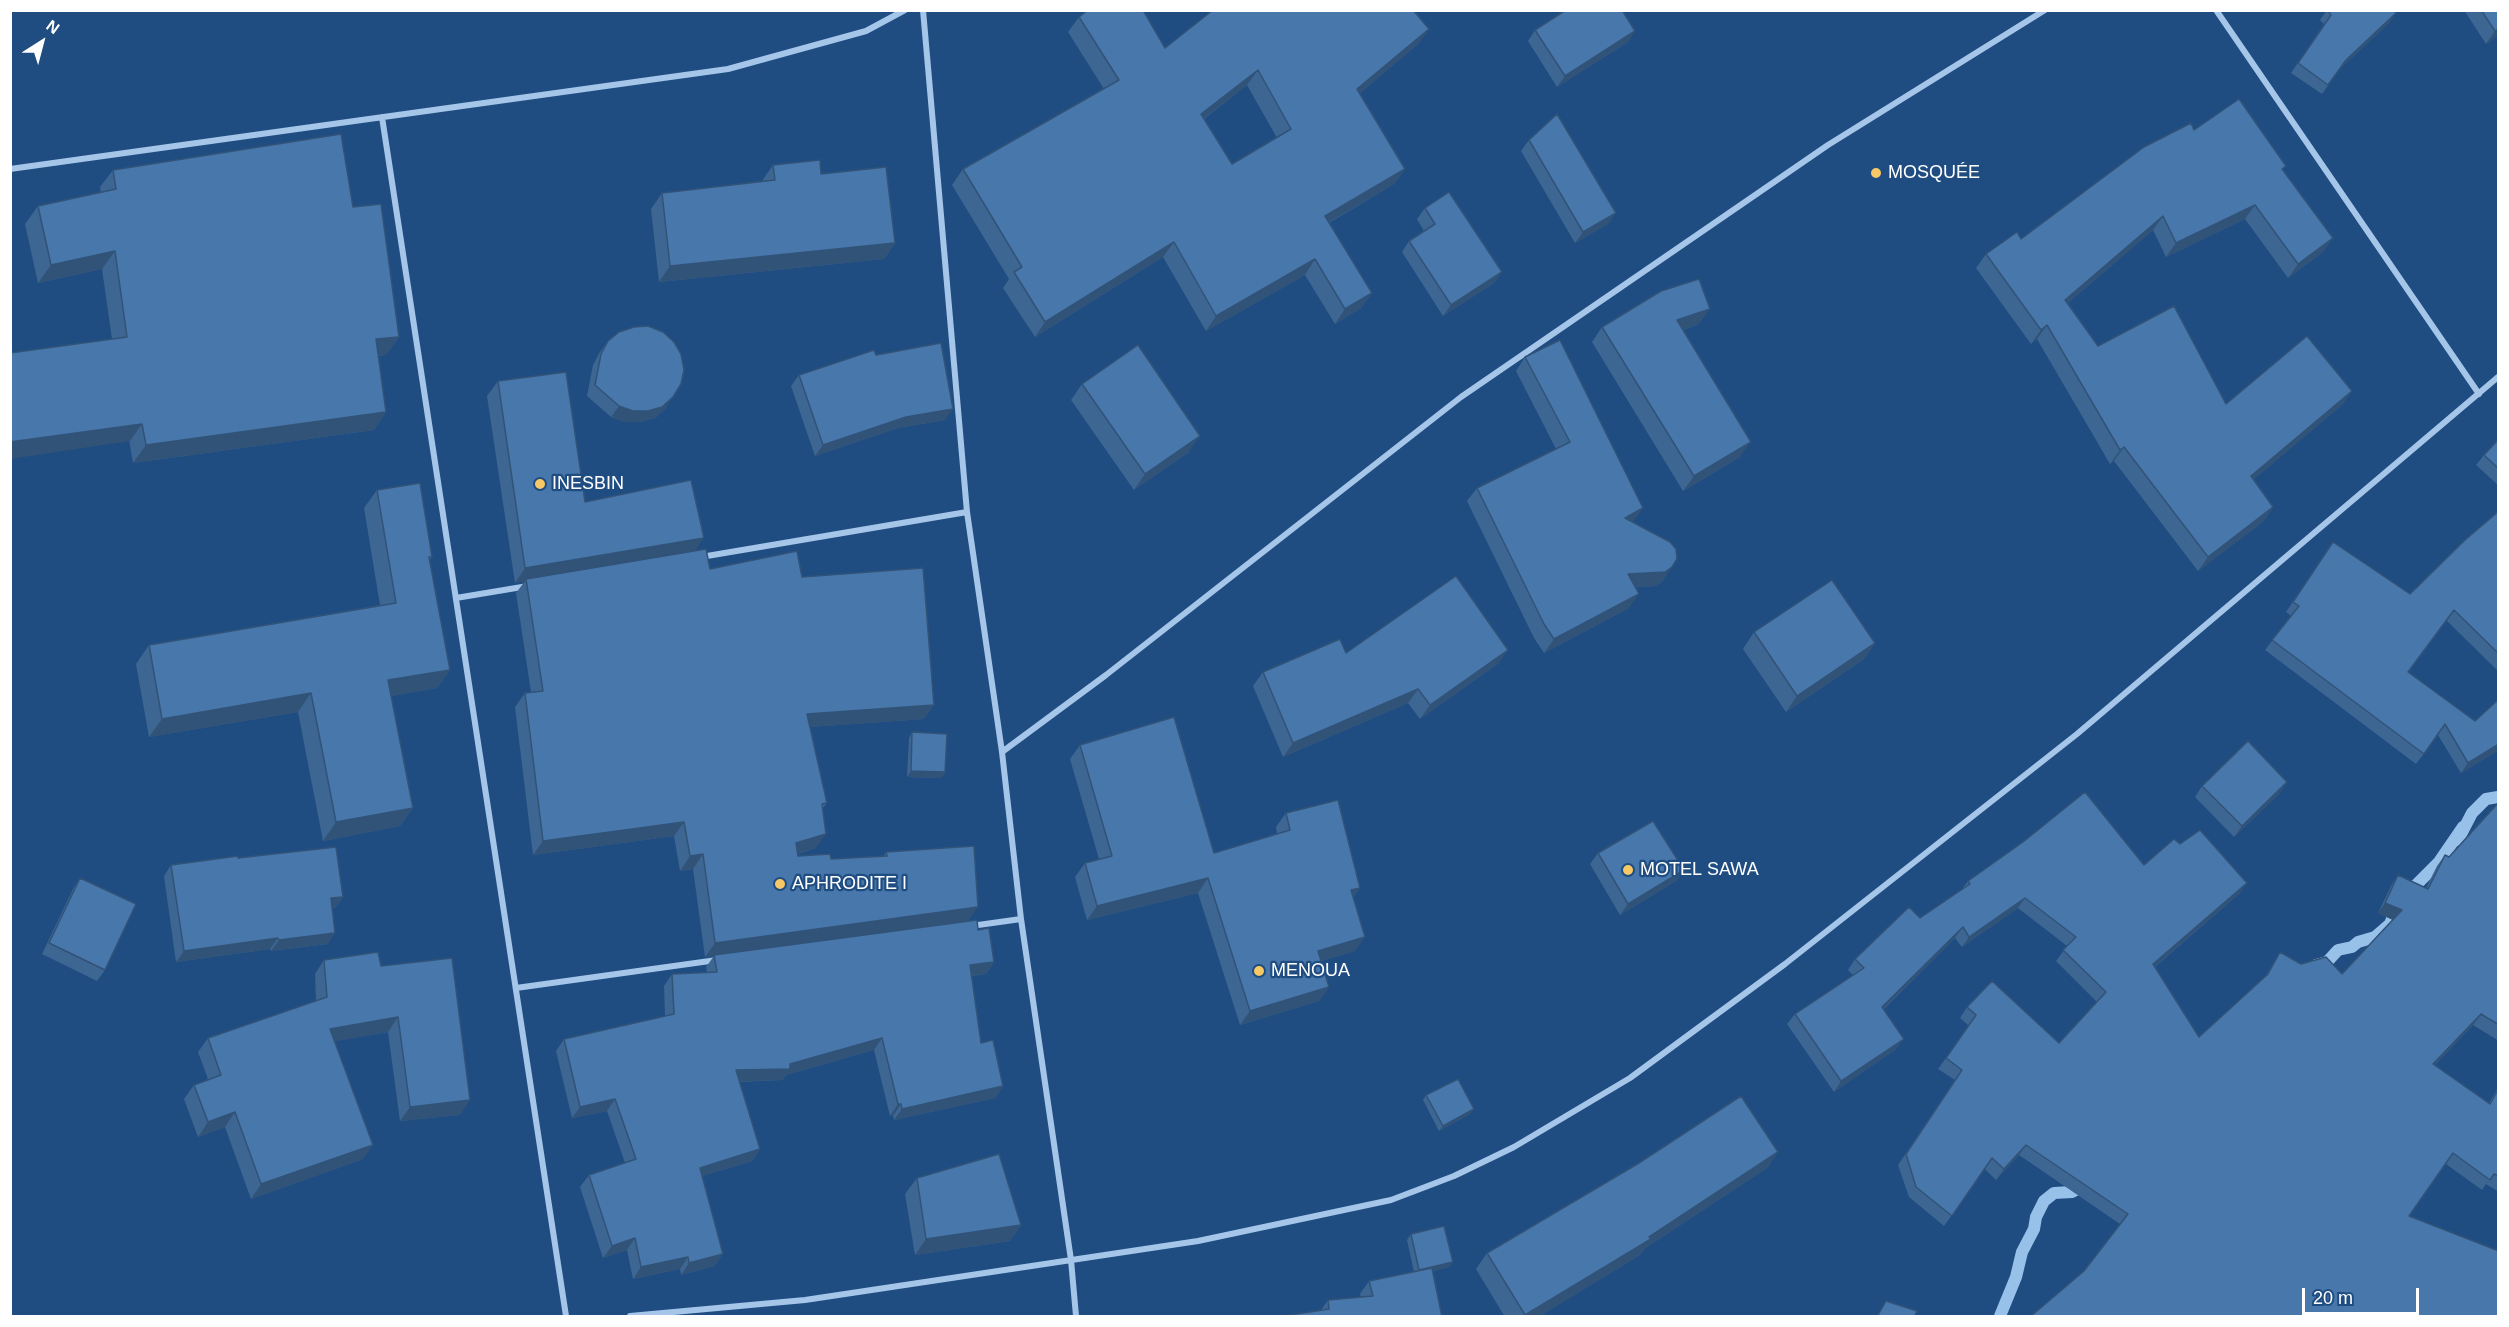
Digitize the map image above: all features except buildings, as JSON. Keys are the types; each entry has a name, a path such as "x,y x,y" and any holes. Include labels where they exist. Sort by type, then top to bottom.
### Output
{"street":[{"path":"10,169 728,69 866,30 905,10"},
{"path":"923,10 967,512 1002,752 1021,919 1071,1260 1076,1317"},
{"path":"1002,752 1106,675 1461,397 1828,145 2045,10"},
{"path":"2216,10 2479,394"},
{"path":"382,117 566,1317"},
{"path":"630,1317 805,1300 1198,1241 1391,1200 1454,1176 1514,1147 1630,1078 1785,964 2068,741 2499,377"},
{"path":"688,559 967,512"},
{"path":"456,598 537,585"},
{"path":"962,927 1021,919"},
{"path":"516,988 727,959"}],"waterway":[{"path":"2316,965 2327,962 2338,950 2352,947 2358,942 2375,937 2390,924 2405,896 2439,862 2463,827 2458,840 2472,813 2486,799 2498,797"},
{"path":"2000,1316 2016,1277 2022,1252 2034,1229 2036,1217 2044,1201 2054,1193 2072,1192 2085,1185"}],"place":[{"name":"MOSQUÉE","path":"1876,173"},
{"name":"INESBIN","path":"540,484"},
{"name":"MOTEL SAWA","path":"1628,870"},
{"name":"APHRODITE I","path":"780,884"},
{"name":"MENOUA","path":"1259,971"}]}
